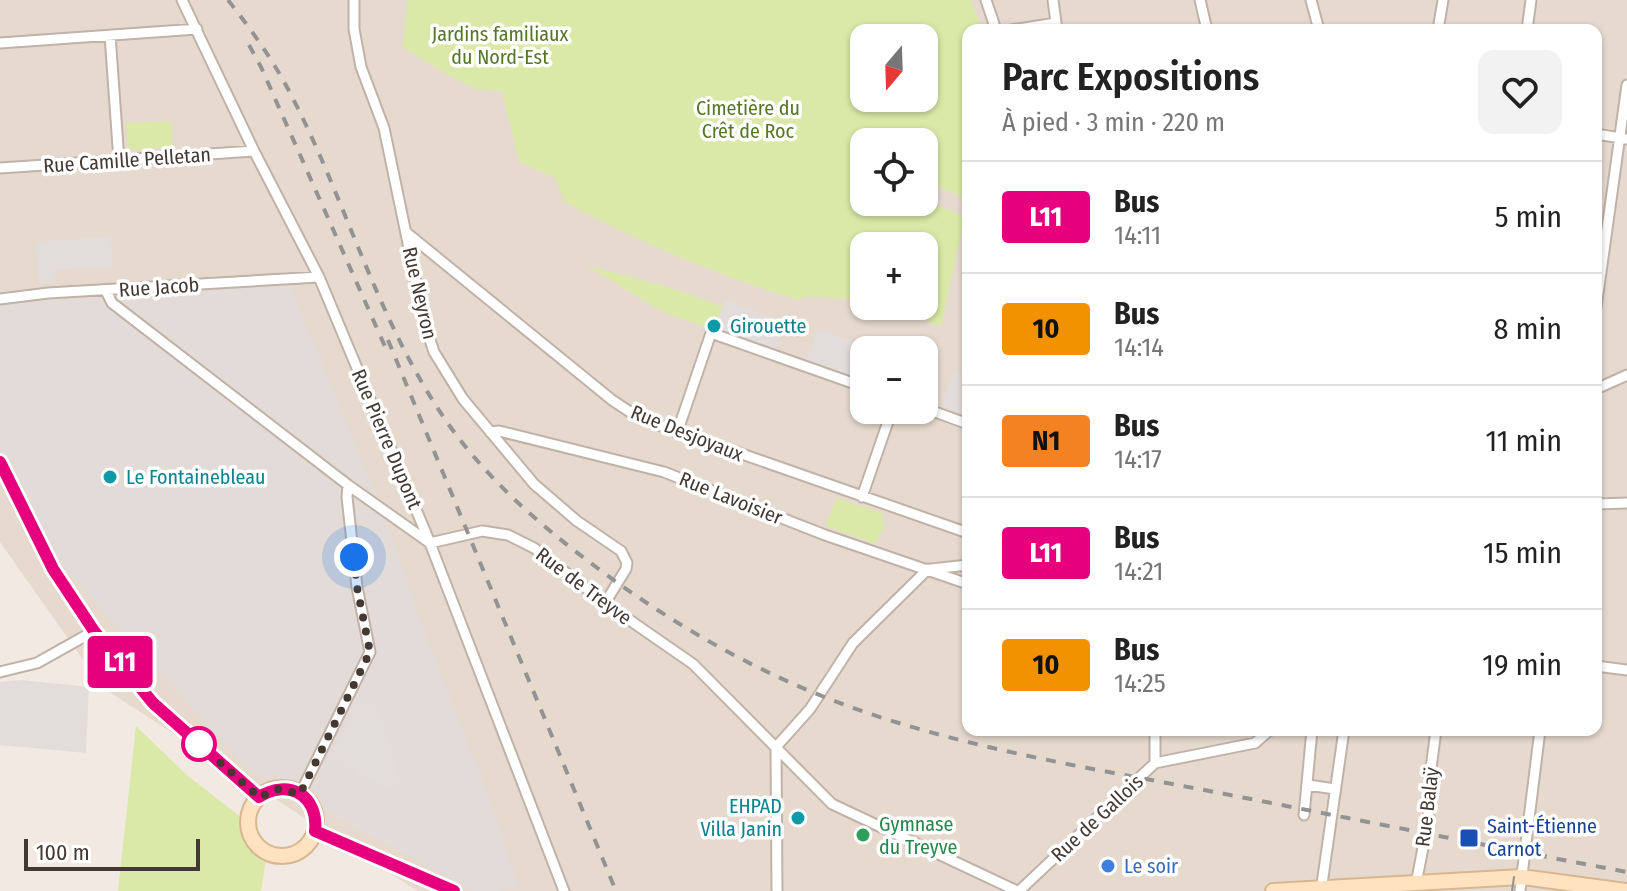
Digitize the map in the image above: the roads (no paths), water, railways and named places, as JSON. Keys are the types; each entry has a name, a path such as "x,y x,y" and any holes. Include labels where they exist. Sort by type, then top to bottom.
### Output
{"main road":[{"path":"0,462 53,569 94,631 153,703 259,797"},
{"path":"279,789 300,794 314,810 315,831 299,852 278,856 267,853 252,838 248,827 252,806 259,797 279,789"},
{"path":"315,831 432,886 454,891"},
{"path":"1273,891 1416,884 1521,884 1627,891"}],"street":[{"name":"Rue Pierre Dupont","path":"182,0 254,151 319,277 430,543 564,891"},
{"name":"Rue Neyron","path":"354,0 354,29 361,67 384,128 428,339 463,399 534,484 577,521 621,551 627,563 626,569 605,603"},
{"path":"986,0 994,24"},
{"path":"1053,0 1057,24"},
{"path":"1200,0 1206,24"},
{"path":"1311,0 1317,24"},
{"path":"1439,24 1443,0"},
{"path":"1528,24 1531,0"},
{"path":"0,43 197,29"},
{"path":"110,35 119,161"},
{"path":"1602,272 1624,138 1627,85"},
{"path":"1602,135 1624,138"},
{"name":"Rue Camille Pelletan","path":"0,168 254,151"},
{"name":"Rue Desjoyaux","path":"407,233 620,406 639,418 962,531"},
{"name":"Rue Jacob","path":"0,299 319,277"},
{"path":"106,291 112,303 348,485 430,543"},
{"path":"677,433 711,333 850,382"},
{"path":"1602,386 1627,375"},
{"path":"938,413 962,422"},
{"path":"862,497 887,424"},
{"name":"Rue Lavoisier","path":"490,432 499,431 664,472 825,535 962,582"},
{"path":"300,794 370,652 357,587 348,485"},
{"path":"1602,504 1627,503"},
{"name":"Rue de Treyve","path":"430,543 482,531 508,535 534,548 605,603 693,664 832,804 1018,891"},
{"path":"777,891 776,747 810,709 853,643 928,569 962,566"},
{"path":"0,672 37,663 94,631"},
{"path":"1602,667 1627,670"},
{"path":"1155,736 1155,763"},
{"name":"Rue de Gallois","path":"1018,891 1155,763 1255,743 1263,736"},
{"path":"1304,815 1312,736"},
{"path":"1321,890 1343,736"},
{"name":"Rue Balaÿ","path":"1416,884 1429,817 1427,799 1435,736"},
{"path":"1521,884 1539,736"},
{"path":"1308,785 1335,789"}],"tram line":[{"path":"1512,891 1514,877"}],"railway":[{"path":"228,0 260,43 288,89 402,345 449,425 481,465 536,519 596,567 664,614 735,655 809,691 886,719 969,742 1627,872"},
{"path":"249,45 387,351"},
{"path":"388,340 616,891"}],"place":[{"name":"Girouette","path":"714,326"},
{"name":"Le Fontainebleau","path":"110,477"},
{"name":"EHPAD Villa Janin","path":"798,818"},
{"name":"Gymnase du Treyve","path":"863,835"},
{"name":"Saint-Étienne Carnot","path":"1469,838"},
{"name":"Le soir","path":"1108,866"}],"park label":[{"name":"Jardins familiaux du Nord-Est","path":"500,46"},
{"name":"Cimetière du Crêt de Roc","path":"748,120"}]}
